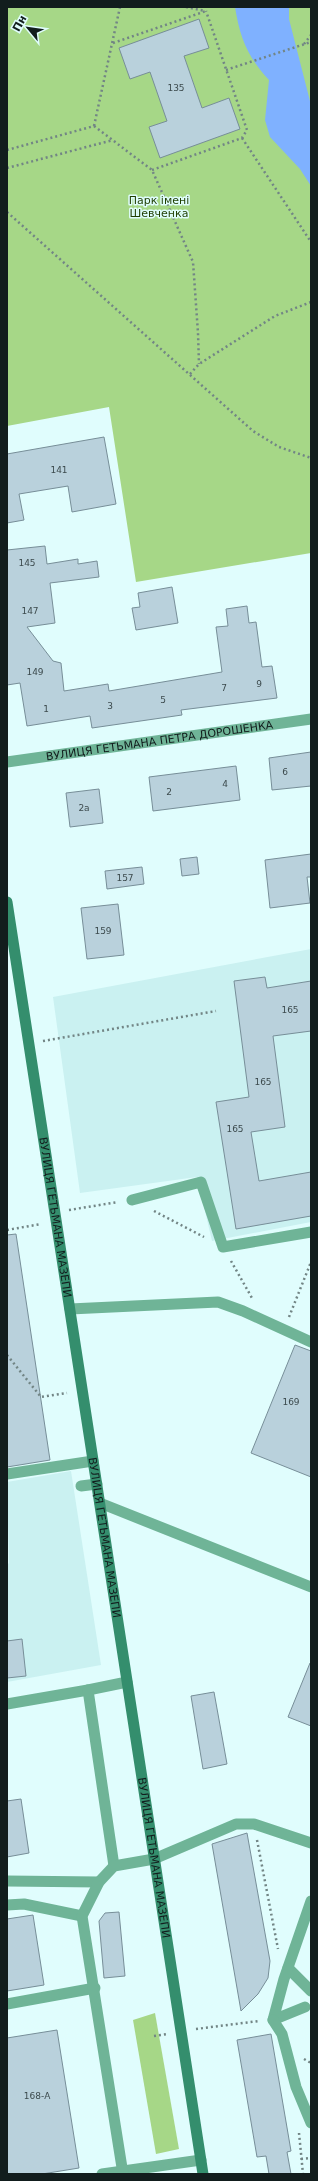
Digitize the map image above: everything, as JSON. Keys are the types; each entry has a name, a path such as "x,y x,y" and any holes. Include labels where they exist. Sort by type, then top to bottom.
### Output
{"main road":[{"name":"ВУЛИЦЯ ГЕТЬМАНА МАЗЕПИ","path":"7,903 203,2174"}],"street":[{"name":"ВУЛИЦЯ ГЕТЬМАНА ПЕТРА ДОРОШЕНКА","path":"7,762 311,719"},
{"path":"132,1200 201,1182 223,1247 311,1232"},
{"path":"70,1309 218,1302 311,1342"},
{"path":"7,1474 93,1461"},
{"path":"81,1486 97,1484"},
{"path":"100,1503 311,1587"},
{"path":"7,1704 127,1682"},
{"path":"88,1690 114,1866"},
{"path":"123,2172 95,1988 82,1916 99,1882 114,1866 154,1859 236,1824 254,1824 311,1843"},
{"path":"7,1882 99,1882"},
{"path":"311,1901 286,1974 273,2020 282,2034 296,2087 311,2123"},
{"path":"7,1905 24,1904 82,1916"},
{"path":"286,1974 311,1991"},
{"path":"7,2004 95,1988"},
{"path":"273,2020 305,2007"},
{"path":"102,2174 201,2160"}],"path":[{"path":"94,126 120,7"},
{"path":"186,7 206,11"},
{"path":"112,43 206,11"},
{"path":"152,170 242,138 247,130 206,11"},
{"path":"303,44 311,34"},
{"path":"226,70 311,42"},
{"path":"94,126 152,170 193,262 199,364"},
{"path":"7,150 94,126"},
{"path":"242,138 311,242"},
{"path":"7,168 113,140"},
{"path":"7,212 253,431 279,447 311,458"},
{"path":"190,374 199,364 275,316 311,302"},
{"path":"29,1044 216,1011"},
{"path":"55,1212 132,1200 223,1247 264,1321"},
{"path":"7,1230 41,1224"},
{"path":"284,1330 311,1262"},
{"path":"7,1355 40,1397 67,1393"},
{"path":"254,1824 286,1974"},
{"path":"154,2036 273,2020"},
{"path":"301,2159 311,2158"}],"shaded area":[{"path":"311,949 311,1222 212,1241 197,1177 80,1193 53,997"},
{"path":"71,1471 101,1665 7,1682 7,1565 9,1563 7,1482"}],"green space":[{"name":"Парк імені Шевченка","path":"7,7 311,7 311,553 136,582 109,407 7,426"},
{"path":"155,2013 179,2149 156,2154 133,2020"}],"water":[{"path":"235,7 289,7 289,19 311,105 311,186 300,169 270,137 265,120 269,80 250,55 239,28"}],"building":[{"path":"199,19 209,48 184,56 202,108 229,98 240,129 160,158 149,127 167,121 150,72 130,79 119,48"},
{"path":"104,437 116,504 72,512 68,486 19,494 24,520 7,523 7,454"},
{"path":"45,546 47,564 78,559 78,564 97,561 99,577 50,583 55,623 27,627 53,661 61,663 64,691 108,684 109,691 222,672 216,627 228,626 226,609 247,606 249,623 256,622 262,667 272,666 277,698 181,710 182,715 92,728 90,716 27,726 20,683 7,685 7,550"},
{"path":"172,587 178,623 136,630 132,608 140,607 138,593"},
{"path":"311,752 311,786 272,790 269,758"},
{"path":"236,766 240,800 153,811 149,777"},
{"path":"99,789 103,823 70,827 66,793"},
{"path":"311,854 311,877 307,877 310,903 270,908 265,860"},
{"path":"197,857 199,874 182,876 180,859"},
{"path":"142,867 144,884 107,889 105,871"},
{"path":"118,904 124,955 87,959 81,908"},
{"path":"265,977 267,988 311,981 311,1031 273,1036 285,1127 251,1132 259,1181 311,1172 311,1216 236,1229 216,1102 249,1097 234,981"},
{"path":"16,1234 50,1460 7,1467 7,1235"},
{"path":"295,1345 311,1351 311,1477 251,1453"},
{"path":"22,1639 26,1676 7,1678 7,1641"},
{"path":"311,1663 311,1726 288,1717"},
{"path":"214,1692 227,1764 203,1769 191,1696"},
{"path":"21,1799 29,1853 7,1857 7,1801"},
{"path":"247,1833 270,1961 268,1978 258,1994 241,2011 212,1844"},
{"path":"119,1912 125,1976 104,1978 99,1921 105,1913"},
{"path":"33,1915 44,1985 7,1991 7,1919"},
{"path":"57,2030 79,2168 42,2174 7,2174 7,2038"},
{"path":"271,2034 291,2151 287,2152 291,2174 269,2174 266,2156 257,2157 237,2040"}]}
